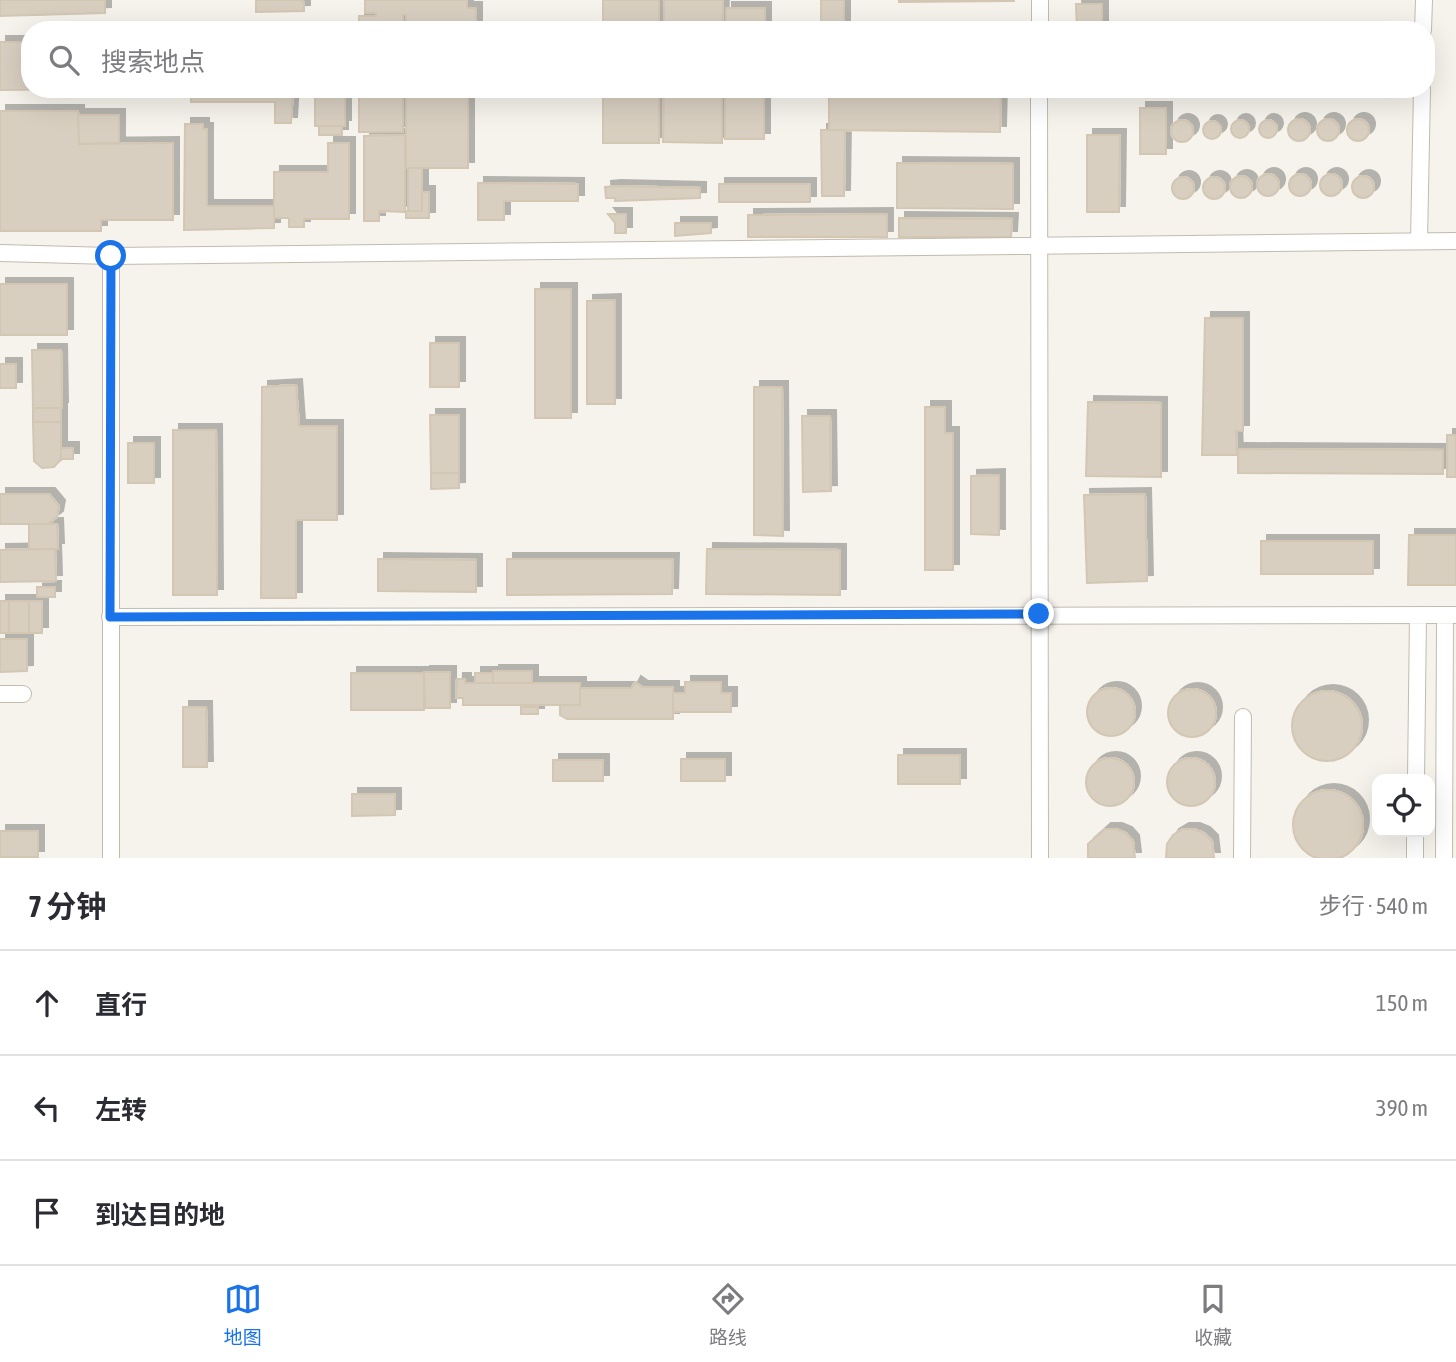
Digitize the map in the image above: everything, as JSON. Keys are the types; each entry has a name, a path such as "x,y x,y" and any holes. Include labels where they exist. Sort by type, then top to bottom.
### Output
{"street":[{"path":"1040,0 1040,21"},
{"path":"1423,21 1424,0"},
{"path":"1039,98 1037,245 1040,858"},
{"path":"1419,241 1422,98"},
{"path":"0,253 111,256 1456,241"},
{"path":"111,256 111,858"},
{"path":"1416,774 1419,615"},
{"path":"110,617 1450,615 1444,858"},
{"path":"0,694 23,694"},
{"path":"1242,858 1243,717"},
{"path":"1415,837 1415,858"}],"building":[{"path":"0,0 105,0 105,13 0,16"},
{"path":"256,0 301,0 304,3 304,11 256,12"},
{"path":"365,0 467,0 467,8 476,8 476,21 406,21 406,15 403,15 403,21 359,21 359,16 376,16 376,13 365,13"},
{"path":"603,0 659,0 659,21 603,21"},
{"path":"664,0 723,0 722,21 664,21"},
{"path":"821,0 844,0 844,21 821,21"},
{"path":"1014,0 1014,1 899,2"},
{"path":"1076,4 1102,4 1102,21 1077,21"},
{"path":"726,8 765,8 765,21 726,21"},
{"path":"0,42 21,42 21,90 0,90"},
{"path":"191,98 292,98 291,123 275,123 275,102 191,102"},
{"path":"315,98 345,98 345,126 315,126"},
{"path":"359,98 403,98 403,132 359,132"},
{"path":"406,98 468,98 468,168 406,168"},
{"path":"603,98 659,98 659,143 603,143"},
{"path":"664,98 722,98 722,143 663,142"},
{"path":"725,98 764,98 764,139 725,139"},
{"path":"829,98 1001,98 1000,132 829,130"},
{"path":"1140,108 1166,108 1166,154 1140,154"},
{"path":"0,111 78,111 79,144 173,143 173,220 101,220 101,231 0,231"},
{"path":"78,115 119,115 119,143 79,144"},
{"path":"1299,119 1307,122 1310,130 1307,138 1299,141 1291,138 1288,130 1291,122"},
{"path":"1328,119 1336,122 1339,130 1336,138 1328,141 1320,138 1317,130 1320,122"},
{"path":"1358,119 1366,122 1369,130 1366,138 1358,141 1350,138 1347,130 1350,122"},
{"path":"1182,120 1190,123 1193,131 1190,139 1182,142 1174,139 1171,131 1174,123"},
{"path":"1240,120 1246,123 1249,129 1246,135 1240,138 1234,135 1231,129 1234,123"},
{"path":"1268,120 1274,123 1277,129 1274,135 1268,138 1262,135 1259,129 1262,123"},
{"path":"1212,121 1218,124 1221,130 1218,136 1212,139 1206,136 1203,130 1206,124"},
{"path":"185,124 203,124 203,129 207,129 207,206 274,206 274,228 184,230"},
{"path":"319,126 342,126 342,135 319,135"},
{"path":"821,130 845,130 844,196 822,196"},
{"path":"405,135 405,212 379,211 379,221 364,221 364,136"},
{"path":"1087,135 1120,135 1119,212 1087,212"},
{"path":"328,143 349,143 349,219 304,219 304,227 289,227 289,218 274,218 274,172 328,172"},
{"path":"897,163 1013,164 1013,209 897,208"},
{"path":"408,168 422,168 422,211 408,211"},
{"path":"1268,174 1276,177 1279,185 1276,193 1268,196 1260,193 1257,185 1260,177"},
{"path":"1300,174 1308,177 1311,185 1308,193 1300,196 1292,193 1289,185 1292,177"},
{"path":"1331,174 1339,177 1342,185 1339,193 1331,196 1323,193 1320,185 1323,177"},
{"path":"1241,176 1249,179 1252,187 1249,195 1241,198 1233,195 1230,187 1233,179"},
{"path":"1363,176 1371,179 1374,187 1371,195 1363,198 1355,195 1352,187 1355,179"},
{"path":"1183,177 1191,180 1194,188 1191,196 1183,199 1175,196 1172,188 1175,180"},
{"path":"1214,177 1222,180 1225,188 1222,196 1214,199 1206,196 1203,188 1206,180"},
{"path":"478,183 578,184 578,201 504,201 504,220 478,220"},
{"path":"719,184 810,184 810,202 719,202"},
{"path":"605,187 700,188 700,198 615,201 615,198 606,198"},
{"path":"422,192 429,192 429,218 406,218 406,211 422,211"},
{"path":"608,214 626,214 626,233 615,233 615,223"},
{"path":"887,214 887,237 748,237 748,215"},
{"path":"899,218 1012,219 1011,237 899,237"},
{"path":"675,223 711,223 711,233 675,236"},
{"path":"0,284 67,284 67,335 0,335"},
{"path":"535,289 571,289 571,418 535,418"},
{"path":"615,300 615,404 587,404 587,301"},
{"path":"1205,318 1243,318 1243,431 1236,431 1237,455 1202,455"},
{"path":"430,343 459,343 459,387 430,387"},
{"path":"32,350 61,350 62,408 33,408"},
{"path":"0,364 16,364 16,388 0,388"},
{"path":"296,385 299,426 337,426 337,520 296,520 296,598 261,598 262,387"},
{"path":"754,387 782,387 783,536 754,535"},
{"path":"1088,402 1161,403 1161,477 1086,476"},
{"path":"925,407 945,407 945,433 953,433 953,570 925,570"},
{"path":"33,408 61,408 61,422 33,422"},
{"path":"430,415 459,415 459,473 431,473"},
{"path":"802,416 830,416 831,491 803,492"},
{"path":"33,422 61,422 61,459 54,467 42,468 34,461"},
{"path":"173,430 216,430 217,595 173,595"},
{"path":"1447,435 1456,435 1456,477 1447,477"},
{"path":"128,443 154,443 154,483 128,483"},
{"path":"61,448 73,448 73,459 61,459"},
{"path":"1238,449 1443,450 1443,474 1238,473"},
{"path":"431,473 459,473 459,488 431,489"},
{"path":"999,475 999,535 971,534 971,476"},
{"path":"0,494 49,494 59,506 57,517 48,524 0,524"},
{"path":"1145,494 1147,581 1087,583 1084,495"},
{"path":"29,524 57,524 58,549 29,549"},
{"path":"1409,535 1456,535 1456,585 1408,585"},
{"path":"1261,541 1373,541 1373,574 1261,574"},
{"path":"55,549 56,581 0,582 0,550"},
{"path":"707,549 840,550 840,595 706,594"},
{"path":"378,559 476,560 476,592 378,591"},
{"path":"507,559 673,559 672,594 507,595"},
{"path":"37,587 55,587 55,597 37,597"},
{"path":"0,601 9,601 9,633 0,633"},
{"path":"9,601 29,601 29,633 9,633"},
{"path":"29,601 42,601 42,633 29,633"},
{"path":"0,639 27,639 27,671 0,672"},
{"path":"493,671 532,671 532,683 493,683"},
{"path":"424,672 450,672 450,708 425,708"},
{"path":"351,673 424,673 424,710 351,710"},
{"path":"475,673 493,673 493,683 475,683"},
{"path":"457,679 465,679 465,683 580,683 580,705 463,705 463,698 456,698"},
{"path":"635,682 642,687 673,687 673,719 567,719 560,715 560,705 580,705 580,688 632,688"},
{"path":"685,682 721,682 721,693 731,693 731,712 673,712 673,693 685,693"},
{"path":"1111,688 1120,689 1128,695 1134,703 1134,721 1128,729 1120,735 1111,736 1102,735 1094,729 1088,721 1087,712 1088,703 1094,695 1102,689"},
{"path":"1192,689 1201,690 1209,696 1215,704 1215,722 1209,730 1201,736 1192,737 1183,736 1175,730 1169,722 1168,713 1169,704 1175,696 1183,690"},
{"path":"1334,691 1347,697 1356,706 1360,712 1360,740 1352,751 1341,759 1320,761 1302,751 1294,740 1292,719 1302,701 1313,693"},
{"path":"183,707 206,707 207,767 183,767"},
{"path":"521,707 538,707 538,714 521,714"},
{"path":"898,755 960,755 960,784 898,784"},
{"path":"1110,758 1119,759 1127,765 1133,773 1133,791 1127,799 1119,805 1110,806 1101,805 1093,799 1087,791 1086,782 1087,773 1093,765 1101,759"},
{"path":"1191,758 1200,759 1208,765 1214,773 1214,791 1208,799 1200,805 1191,806 1182,805 1174,799 1168,791 1167,782 1168,773 1174,765 1182,759"},
{"path":"681,759 725,759 725,781 681,781"},
{"path":"553,760 603,760 603,781 553,781"},
{"path":"1321,791 1335,791 1348,796 1357,805 1362,818 1362,832 1357,845 1348,854 1338,858 1318,858 1308,854 1299,845 1294,832 1294,818 1299,805 1308,796"},
{"path":"352,794 395,794 395,815 352,816"},
{"path":"1105,829 1126,833 1133,841 1135,858 1088,858 1088,844"},
{"path":"1183,829 1204,833 1212,841 1214,858 1166,858 1167,844 1173,835"},
{"path":"0,831 38,831 38,857 0,857"}],"route":[{"path":"111,256 110,617 1039,614"}]}
